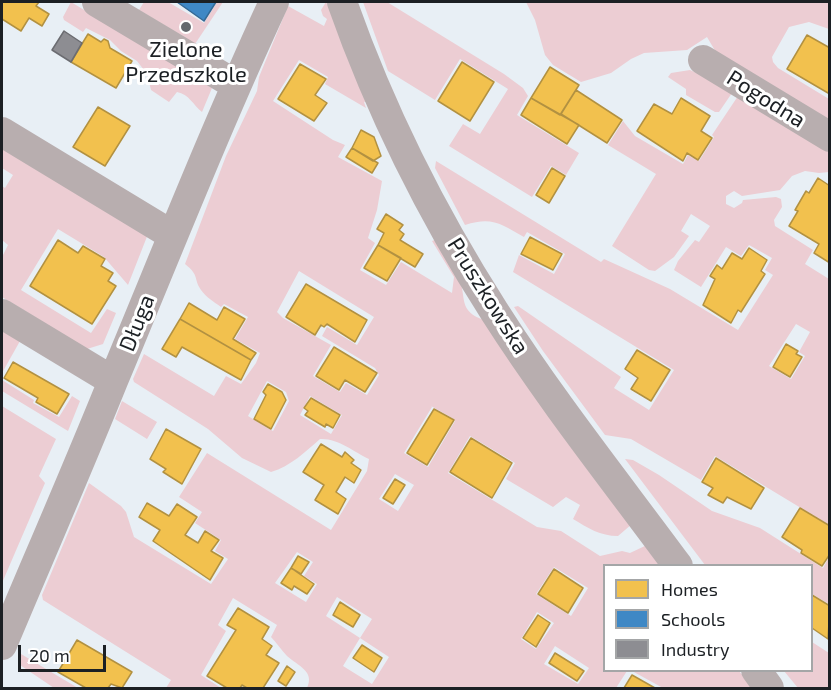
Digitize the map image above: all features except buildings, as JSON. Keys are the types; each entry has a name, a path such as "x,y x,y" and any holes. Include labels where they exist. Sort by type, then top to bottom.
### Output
{"street":[{"path":"97,2 236,85"},
{"name":"Długa","path":"2,645 172,235 274,2"},
{"name":"Pruszkowska","path":"342,2 373,82 406,155 493,310 677,564"},
{"name":"Pogodna","path":"703,60 830,137"},
{"path":"2,132 172,235"},
{"path":"2,314 113,381"},
{"path":"757,672 769,688"}],"shaded area":[{"path":"71,2 212,88 202,112 181,93 177,92 169,102 151,90 147,74 137,61 121,51 110,40 86,28 83,32 64,20 63,17"},
{"name":"Zielone Przedszkole","path":"144,2 168,2 204,23 217,2 223,2 195,44 139,10"},
{"path":"326,2 335,18 368,101 364,102 366,108 325,84 328,77 299,60 273,101 333,140 345,145 338,157 382,181 377,210 368,238 375,243 360,270 386,285 401,262 452,293 454,277 432,241 437,239 459,278 464,303 470,313 485,320 632,524 618,536 605,535 589,528 573,519 580,505 566,497 553,507 506,479 515,463 470,436 448,473 537,527 561,531 600,556 622,551 630,553 647,545 661,564 603,564 603,672 626,672 616,688 307,688 309,677 307,673 287,656 271,637 277,625 233,598 218,625 226,631 201,675 221,688 166,688 171,680 43,600 42,595 89,483 126,512 134,537 211,584 228,559 215,551 221,540 195,523 202,512 179,497 207,453 331,530 367,471 369,459 339,443 320,439 303,454 271,472 242,458 208,429 134,382 133,379 144,354 214,396 226,376 241,384 256,363 260,353 235,339 248,317 224,304 221,307 208,297 201,290 193,271 185,264 226,156 257,91 259,77 288,6 324,26 327,19 321,10","holes":["299,271 374,317 357,345 327,327 322,336 375,368 379,375 367,395 346,383 340,392 313,376 331,345 283,318 277,312","267,381 286,392 289,401 273,431 248,416","310,396 342,415 331,434 300,415","431,406 455,421 428,467 404,453","395,474 414,485 398,511 379,499","297,552 313,562 304,576 317,584 306,602 275,583","554,567 588,588 571,616 536,594","337,597 372,619 360,638 326,616","537,612 554,623 536,649 521,639","360,638 389,657 372,684 343,666","555,646 589,668 578,684 544,664"]},
{"path":"363,2 387,2 523,88 528,96 517,115 579,153 566,175 551,166 532,197 449,146 463,124 480,134 508,89 460,59 435,100 388,71"},
{"path":"526,2 829,2 829,29 809,22 789,27 772,57 778,68 829,99 829,126 720,59 707,37 687,50 644,53 611,73 581,82 553,65 545,55 535,20"},
{"path":"690,70 732,93 719,112 715,112 686,95 686,89 668,77 671,73"},
{"path":"738,96 829,152 829,172 805,171 792,176 780,190 742,196 734,191 726,196 726,204 734,208 743,200 776,197 781,199 782,207 774,220 775,226 813,250 805,264 829,279 829,525 715,456 701,480 631,439 605,435 543,351 514,307 518,306 621,377 614,388 649,410 674,370 513,272 519,255 554,274 565,254 527,232 524,237 496,223 482,221 465,225 435,168 436,161 601,262 604,259 670,289 738,330 773,275 765,270 772,258 749,245 741,256 726,247 701,287 674,270 678,261 695,240 699,242 710,226 691,214 681,231 689,236 674,257 655,271 649,270 612,246 656,174 608,145 623,121 635,136 683,164 688,155 699,161 714,137 712,135","holes":["796,324 810,332 799,352 805,356 791,379 769,366"]},
{"path":"2,144 148,234 128,285 104,257 58,229 21,290 91,333 107,309 116,313 103,344 87,349 2,297 2,257 8,245 2,240 2,186 5,188 13,175 2,168"},
{"path":"2,329 20,341 2,373"},
{"path":"2,380 34,400 33,403 59,417 72,396 80,401 68,431 2,391"},
{"path":"122,401 157,422 147,439 115,419"},
{"path":"2,406 56,439 39,476 45,483 2,583"},
{"path":"625,459 633,460 659,475 712,511 760,528 823,568 829,557 829,604 813,595 813,564 704,564"},
{"path":"813,643 829,653 829,688 798,688 785,672 813,672"},
{"path":"19,654 78,688 54,688 20,665"},
{"path":"634,672 740,672 753,688 663,688"}],"place":[{"name":"Zielone Przedszkole","path":"186,27"}]}
